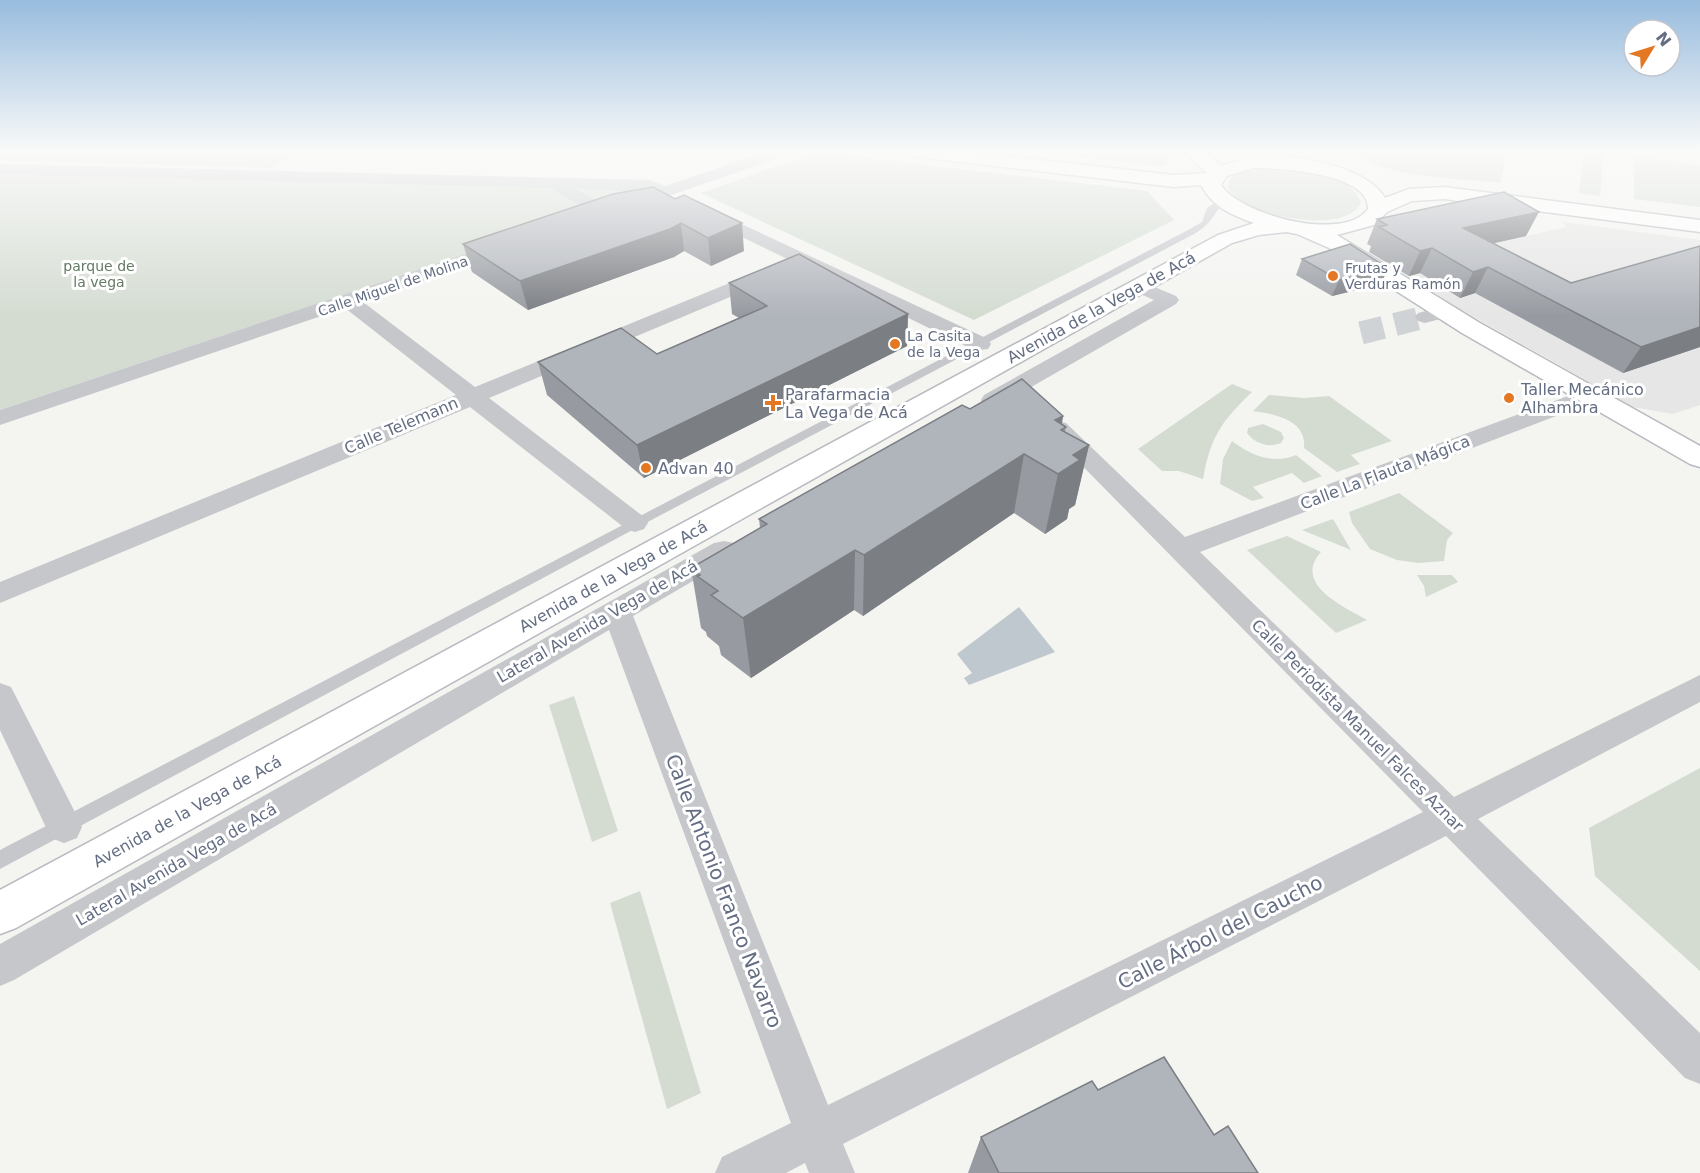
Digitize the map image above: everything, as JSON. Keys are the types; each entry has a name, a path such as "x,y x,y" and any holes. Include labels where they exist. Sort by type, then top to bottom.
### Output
{"main road":[{"name":"Avenida de la Vega de Acá","path":"0,913 1138,286 1210,206"},
{"name":"Avenida de la Vega de Acá","path":"1233,206 1257,229 1293,227"},
{"path":"1237,206 1254,218 1336,236 1435,315 1590,395 1700,458"},
{"path":"1336,236 1374,216 1378,208 1383,206"},
{"path":"1543,206 1700,226"}],"street":[{"path":"592,206 604,213"},
{"path":"582,221 624,206"},
{"path":"692,206 980,344"},
{"name":"Calle Miguel de Molina","path":"0,418 527,240"},
{"name":"Calle Telemann","path":"0,593 803,260"},
{"path":"965,415 1169,300 1138,286"},
{"path":"349,301 635,523"},
{"name":"Calle Periodista Manuel Falces Aznar","path":"1016,387 1700,1063"},
{"name":"Calle La Flauta Mágica","path":"1180,549 1590,395"},
{"name":"Lateral Avenida Vega de Acá","path":"0,966 749,535"},
{"name":"Calle Antonio Franco Navarro","path":"616,610 832,1173"},
{"name":"Calle Árbol del Caucho","path":"738,1173 1451,816 1700,687"},
{"path":"0,696 64,827"}],"lane":[{"path":"0,861 635,523 1200,227 1207,221 1213,206"}],"shaded area":[{"path":"1563,222 1700,240 1700,405 1673,414 1633,407 1460,309 1392,266 1566,227"},
{"path":"1019,607 1055,652 969,685 964,678 972,673 957,654"}],"green space":[{"name":"parque de la vega","path":"0,206 610,206 0,410"},
{"path":"728,206 1161,206 1174,220 974,320"},
{"path":"1249,206 1358,206 1353,212 1326,220 1275,215"},
{"path":"1232,384 1252,392 1232,412 1219,431 1210,451 1203,479 1179,471 1162,471 1138,449"},
{"path":"1269,395 1304,398 1329,396 1392,441 1351,455 1360,464 1337,472 1304,448 1304,438 1295,425 1271,414 1253,411"},
{"path":"1263,424 1281,432 1284,438 1281,443 1262,444 1247,433 1248,428"},
{"path":"1232,441 1254,454 1271,459 1296,455 1322,476 1304,483 1292,473 1253,487 1264,498 1252,501 1220,484 1223,459"},
{"path":"1399,493 1453,533 1447,540 1444,561 1418,563 1397,560 1370,549 1352,523 1349,512"},
{"path":"1333,519 1351,550 1302,530"},
{"path":"1287,536 1321,552 1314,564 1313,574 1317,584 1335,601 1367,620 1336,633 1247,550"},
{"path":"1417,575 1452,575 1458,582 1426,597 1424,586"},
{"path":"574,696 618,831 592,842 549,705"},
{"path":"1700,768 1700,971 1595,876 1589,828"},
{"path":"640,891 701,1093 667,1109 610,903"}],"building":[{"path":"578,206 706,206 742,223 708,238 681,223 670,229 520,281 463,244"},
{"path":"1439,206 1528,206 1539,212 1463,228 1571,283 1700,246 1700,327 1641,347 1488,267 1473,272 1432,248 1420,251 1379,227 1387,225 1377,219"},
{"path":"1350,244 1388,268 1339,280 1302,259"},
{"path":"799,254 908,314 637,445 538,362 621,328 657,354 767,306 729,283"},
{"path":"1022,379 1063,416 1055,420 1066,427 1061,430 1089,445 1073,455 1080,460 1058,474 1024,454 864,555 855,550 743,618 711,595 718,591 697,576 700,575 691,568 767,524 759,519 962,405 970,409"},
{"path":"1164,1057 1214,1135 1228,1126 1258,1173 999,1173 981,1137 1092,1081 1098,1090"}],"tunnel":[{"path":"1361,333 1425,317"}],"place":[{"name":"Frutas y Verduras Ramón","path":"1333,276"},
{"name":"La Casita de la Vega","path":"895,344"},
{"name":"Taller Mecánico Alhambra","path":"1509,398"},
{"name":"Parafarmacia La Vega de Acá","path":"773,403"},
{"name":"Advan 40","path":"646,468"}]}
